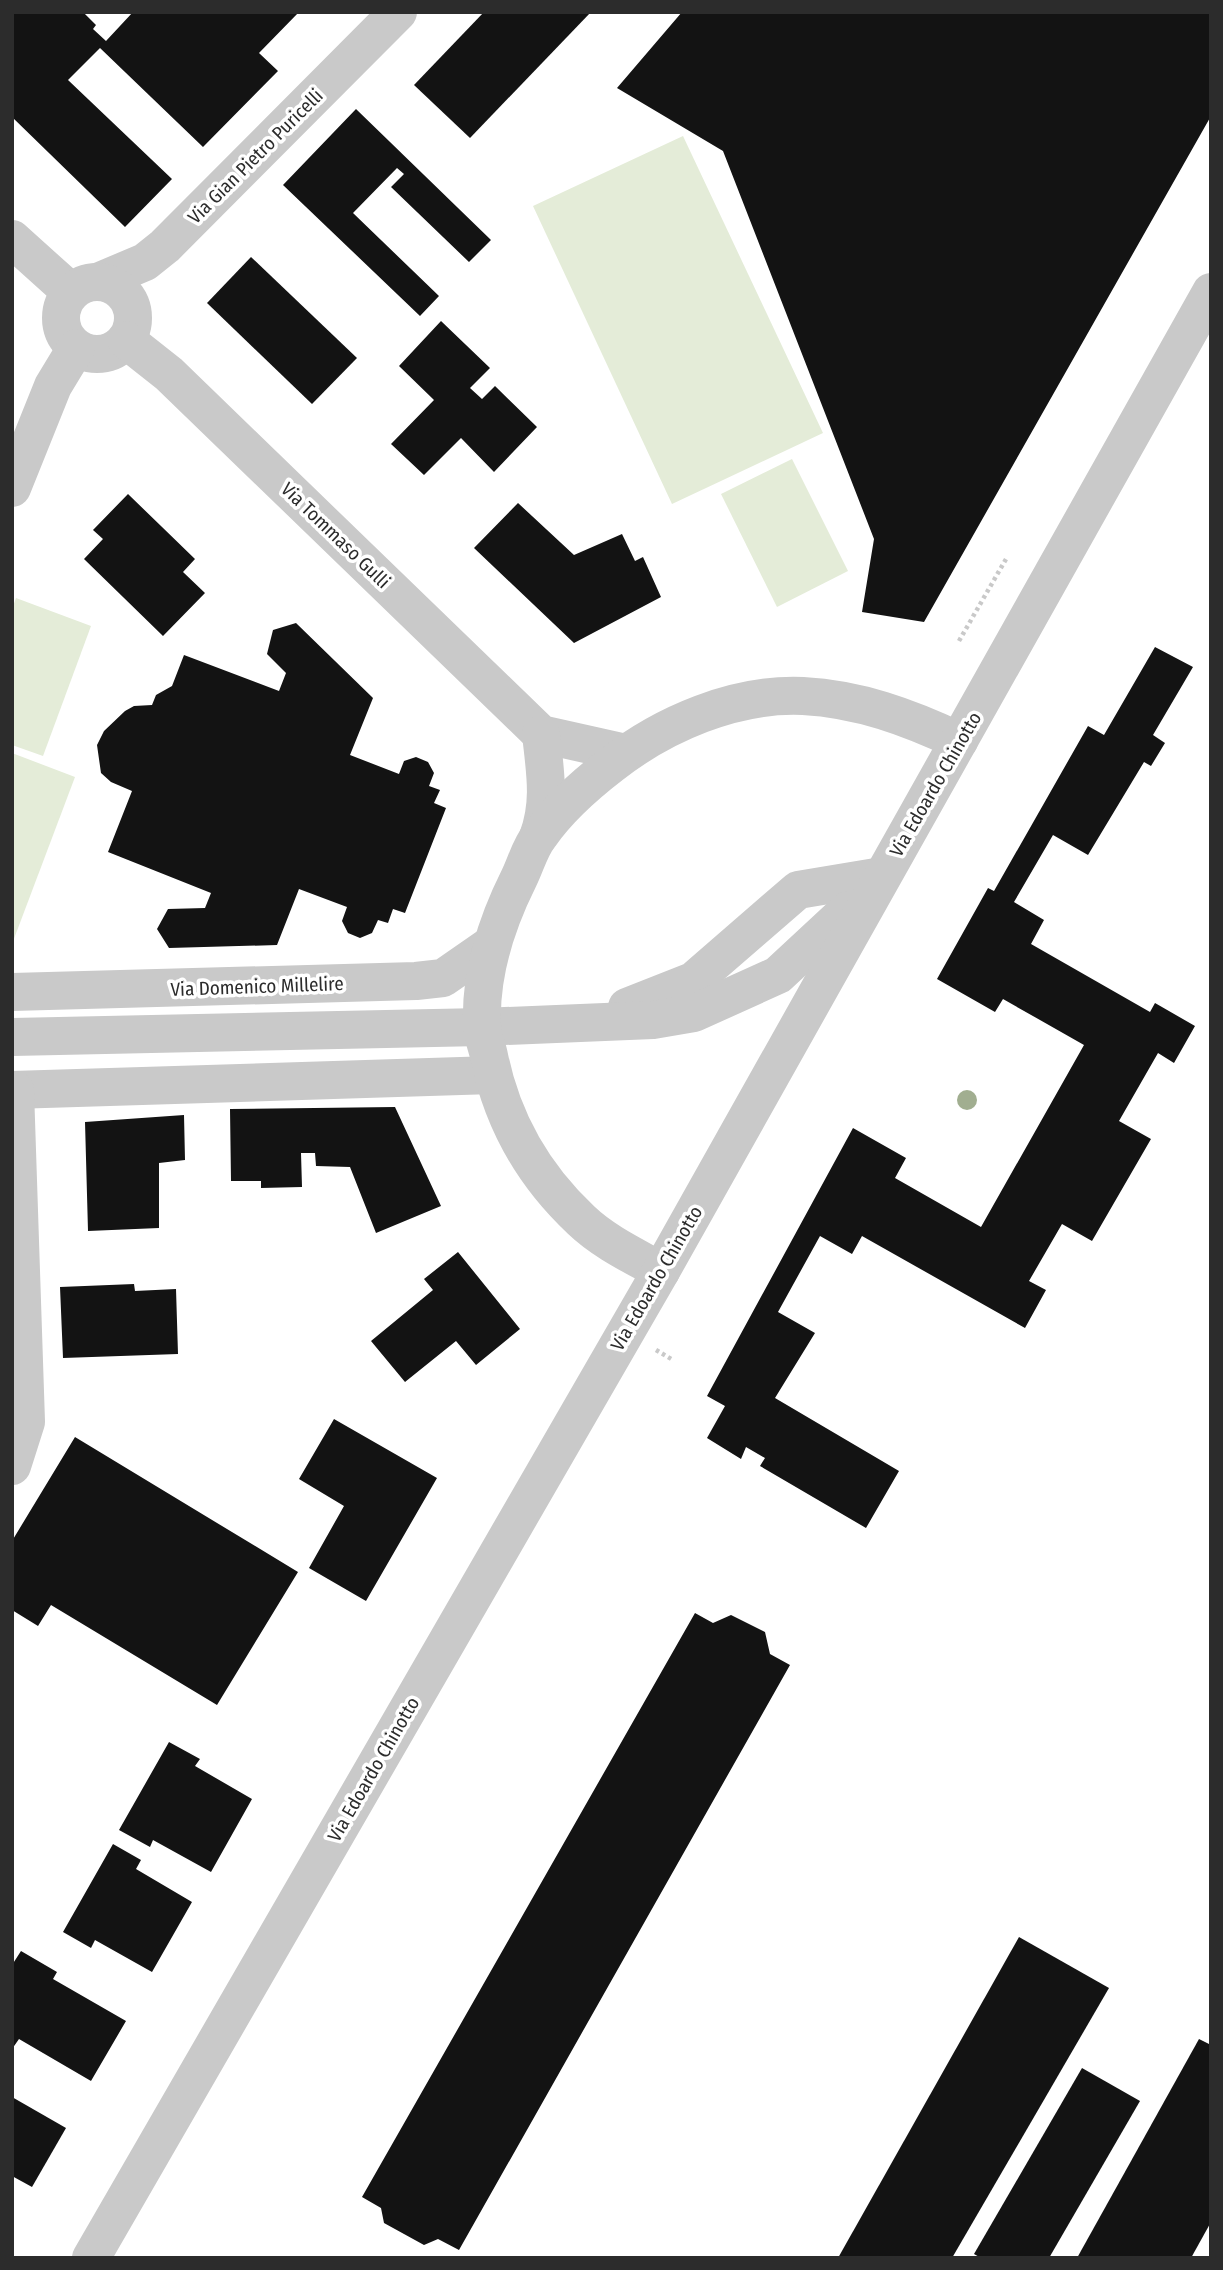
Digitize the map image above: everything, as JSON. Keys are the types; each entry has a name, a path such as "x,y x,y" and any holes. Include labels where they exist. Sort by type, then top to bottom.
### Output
{"street":[{"name":"Via Gian Pietro Puricelli","path":"85,287 145,262 165,246 398,12"},
{"path":"12,239 85,287 123,292 130,303 132,328 126,340 108,353 87,353 76,348 68,341 60,322 60,311 85,287"},
{"name":"Via Edoardo Chinotto","path":"91,2258 661,1271 1211,292"},
{"name":"Via Tommaso Gulli","path":"126,340 169,374 541,734"},
{"path":"12,488 53,386 76,348"},
{"path":"538,837 586,785 626,753 668,728 748,701 800,696 859,703 912,718 959,741"},
{"path":"626,753 541,734 548,798 547,813 502,910 492,944 482,1027 493,1075 509,1121 528,1158 555,1193 604,1239 661,1271"},
{"path":"597,1021 693,981 798,890 882,876"},
{"path":"12,1037 482,1027 653,1020 694,1013 778,975 811,947 882,876"},
{"name":"Via Domenico Millelire","path":"12,992 416,981 443,978 492,944"},
{"path":"12,1466 26,1422 14,1090 493,1075"}],"path":[{"path":"959,641 1006,559"},
{"path":"655,1349 673,1360"}],"green space":[{"path":"683,136 823,433 672,504 533,206"},
{"path":"792,459 848,571 777,607 721,494"},
{"path":"16,598 91,626 43,756 12,745 12,609"},
{"path":"12,753 75,777 12,944"}],"building":[{"path":"12,12 83,12 96,25 93,29 106,41 133,12 299,12 259,53 278,71 203,147 100,48 68,80 172,179 125,227 12,117"},
{"path":"484,12 591,12 470,138 414,85"},
{"path":"682,12 1211,12 1211,116 924,622 862,612 874,539 723,151 617,88"},
{"path":"356,109 491,240 469,262 391,187 404,174 397,168 353,213 439,296 420,316 283,185"},
{"path":"251,257 357,358 312,404 207,303"},
{"path":"441,321 490,368 470,388 482,399 495,386 537,427 494,472 461,438 424,475 391,444 434,400 399,366"},
{"path":"128,494 195,559 183,572 205,593 163,636 84,559 103,539 93,530"},
{"path":"518,503 574,555 622,534 635,561 643,557 661,597 574,643 474,548"},
{"path":"296,623 373,698 350,755 399,774 404,761 416,757 428,762 434,773 429,786 440,790 434,803 446,808 405,913 393,909 388,923 378,920 372,933 360,938 348,933 342,921 347,907 299,889 277,945 169,948 157,929 168,909 205,908 211,893 108,852 132,791 111,782 101,773 97,745 104,731 125,711 134,706 152,705 156,695 172,686 184,655 279,691 286,673 267,654 273,630"},
{"path":"1155,647 1193,667 1153,735 1165,743 1151,766 1144,762 1088,855 1053,835 1014,902 1044,920 1031,944 1150,1012 1155,1003 1195,1026 1174,1063 1158,1053 1119,1121 1151,1139 1092,1241 1062,1224 1029,1281 1046,1290 1025,1328 862,1236 852,1254 820,1236 778,1312 815,1333 775,1398 899,1471 866,1528 760,1466 765,1458 746,1447 741,1459 707,1438 725,1406 707,1396 853,1128 906,1158 895,1178 981,1227 1084,1045 1003,999 995,1012 937,979 988,888 994,891 1088,726 1104,735"},
{"path":"395,1107 441,1206 376,1233 350,1167 316,1166 315,1153 301,1153 302,1187 261,1188 261,1181 231,1181 230,1109"},
{"path":"184,1115 185,1160 159,1163 159,1228 88,1231 85,1122"},
{"path":"458,1252 520,1329 476,1365 456,1341 405,1382 371,1341 433,1290 424,1279"},
{"path":"134,1284 135,1291 176,1289 178,1354 63,1358 60,1287"},
{"path":"334,1419 437,1478 366,1601 309,1568 344,1506 299,1479"},
{"path":"75,1437 298,1572 217,1705 51,1605 38,1626 12,1610 12,1541"},
{"path":"695,1613 713,1623 731,1615 765,1632 770,1654 790,1665 459,2250 438,2239 424,2245 384,2223 381,2208 362,2197"},
{"path":"169,1742 200,1759 195,1766 252,1799 211,1872 153,1840 150,1847 119,1830"},
{"path":"113,1844 141,1860 136,1869 192,1902 152,1972 95,1940 91,1948 63,1932"},
{"path":"1019,1937 1109,1988 952,2258 838,2258"},
{"path":"21,1951 57,1972 53,1979 126,2021 91,2081 19,2039 12,2049 12,1965"},
{"path":"1199,2039 1211,2045 1211,2222 1191,2258 1077,2258"},
{"path":"1082,2068 1140,2101 1049,2258 981,2258 974,2254"},
{"path":"12,2097 66,2128 32,2187 12,2176"}]}
